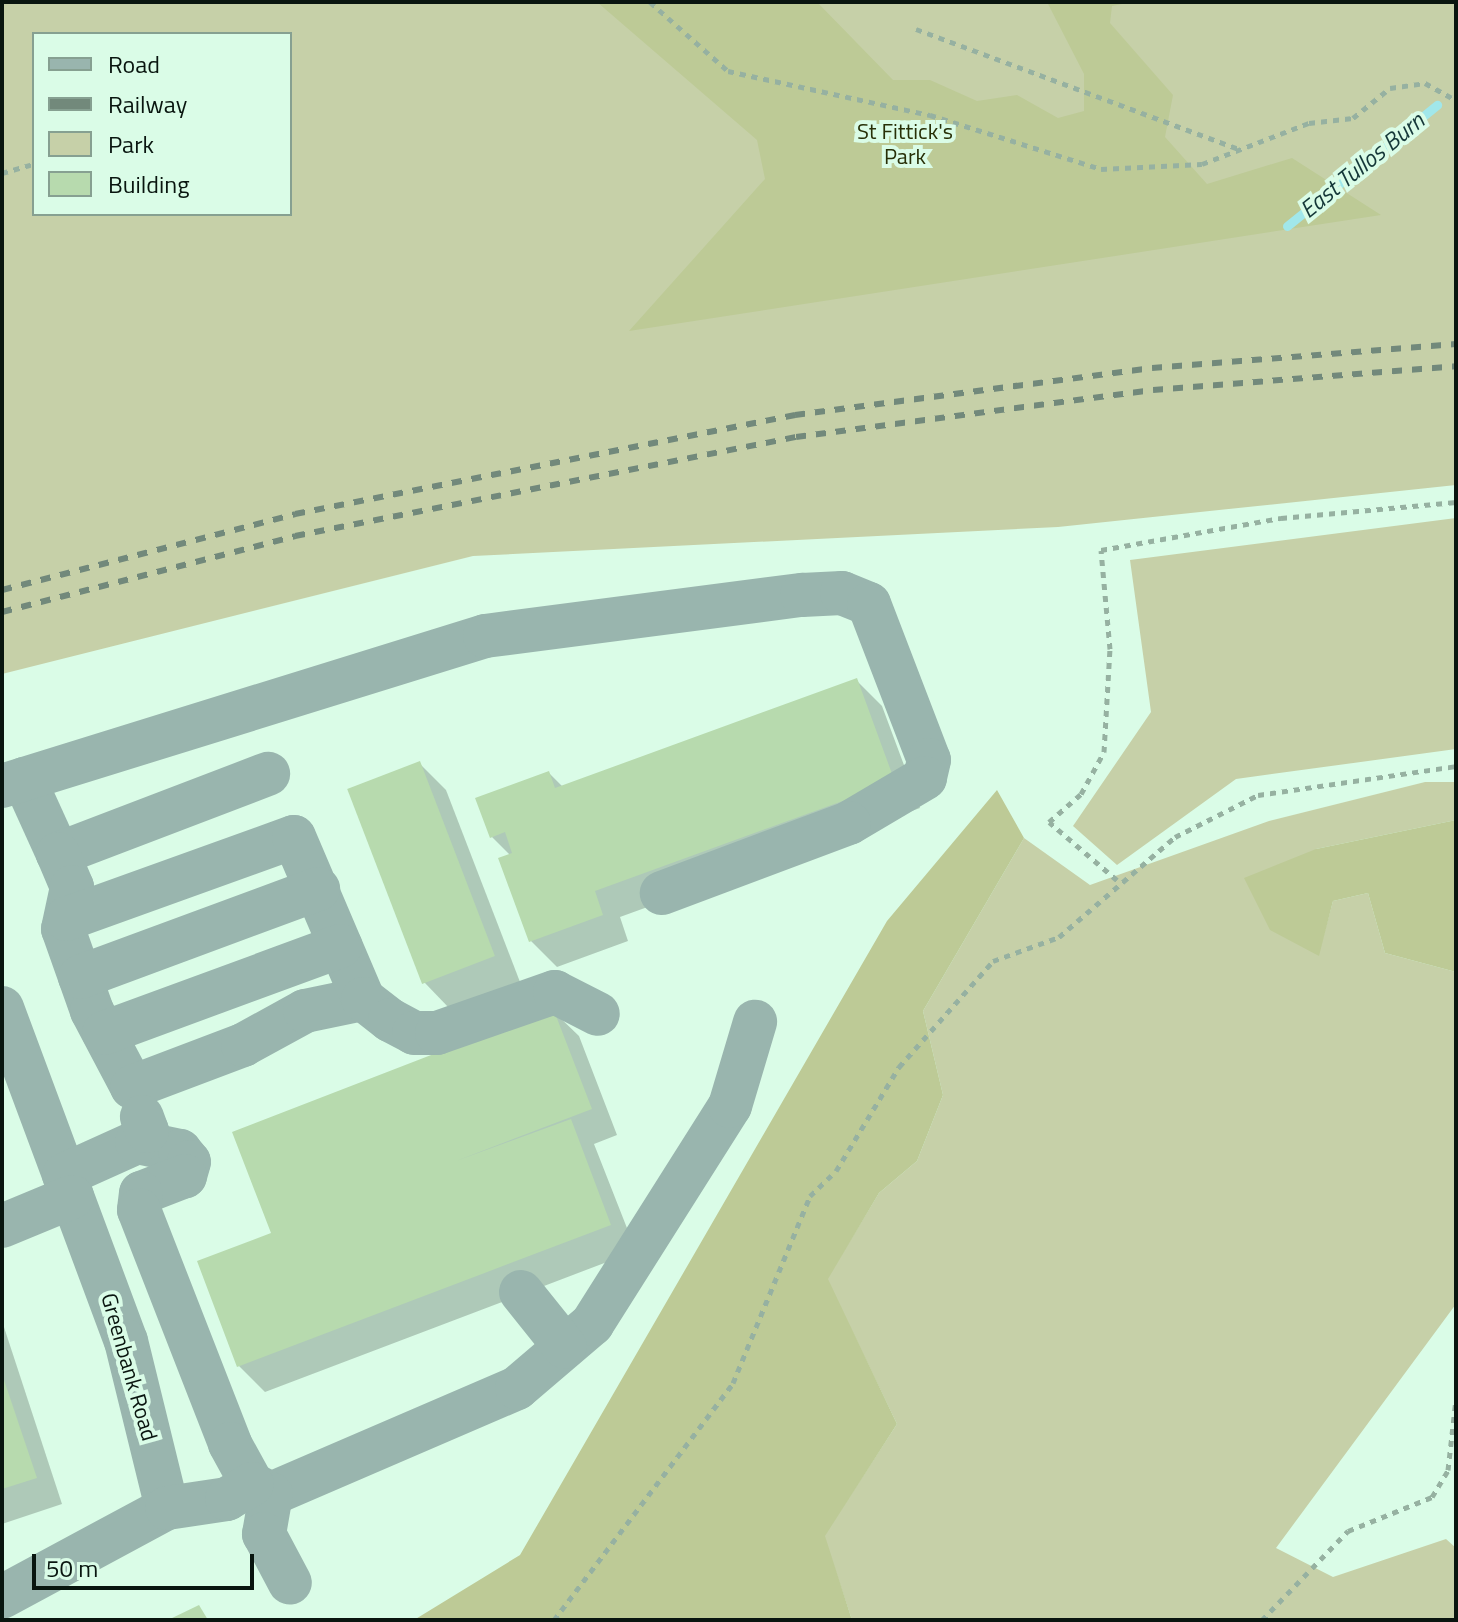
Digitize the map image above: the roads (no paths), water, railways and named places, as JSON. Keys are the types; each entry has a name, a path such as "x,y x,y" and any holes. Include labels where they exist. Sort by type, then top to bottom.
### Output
{"street":[{"path":"2,1226 137,1142 147,1131 132,1087 80,977 66,919 72,887 58,854 13,782 485,636 814,594 842,593 869,604 929,760 925,778 849,823 662,893"},
{"path":"58,854 268,774"},
{"path":"66,919 291,837 318,889 363,999 427,1034 555,992 598,1014"},
{"path":"80,977 318,889"},
{"path":"104,1033 341,946"},
{"path":"132,1087 243,1045 305,1011 363,999"},
{"name":"Greenbank Road","path":"2,1008 13,1072 68,1186 126,1341 167,1508"},
{"path":"2,1597 167,1508 227,1499 261,1489 517,1388 592,1324 730,1106 755,1022"},
{"path":"137,1142 180,1151 189,1162 185,1176 141,1193 139,1210 230,1444 261,1489 264,1534 290,1583"},
{"path":"521,1292 565,1347"}],"waterway":[{"name":"East Tullos Burn","path":"1287,226 1437,105"}],"railway":[{"path":"2,590 295,514 795,415 1152,368 1456,344"},
{"path":"2,612 295,536 796,437 1153,390 1456,366"}],"park label":[{"name":"St Fittick's Park","path":"905,144"}]}
